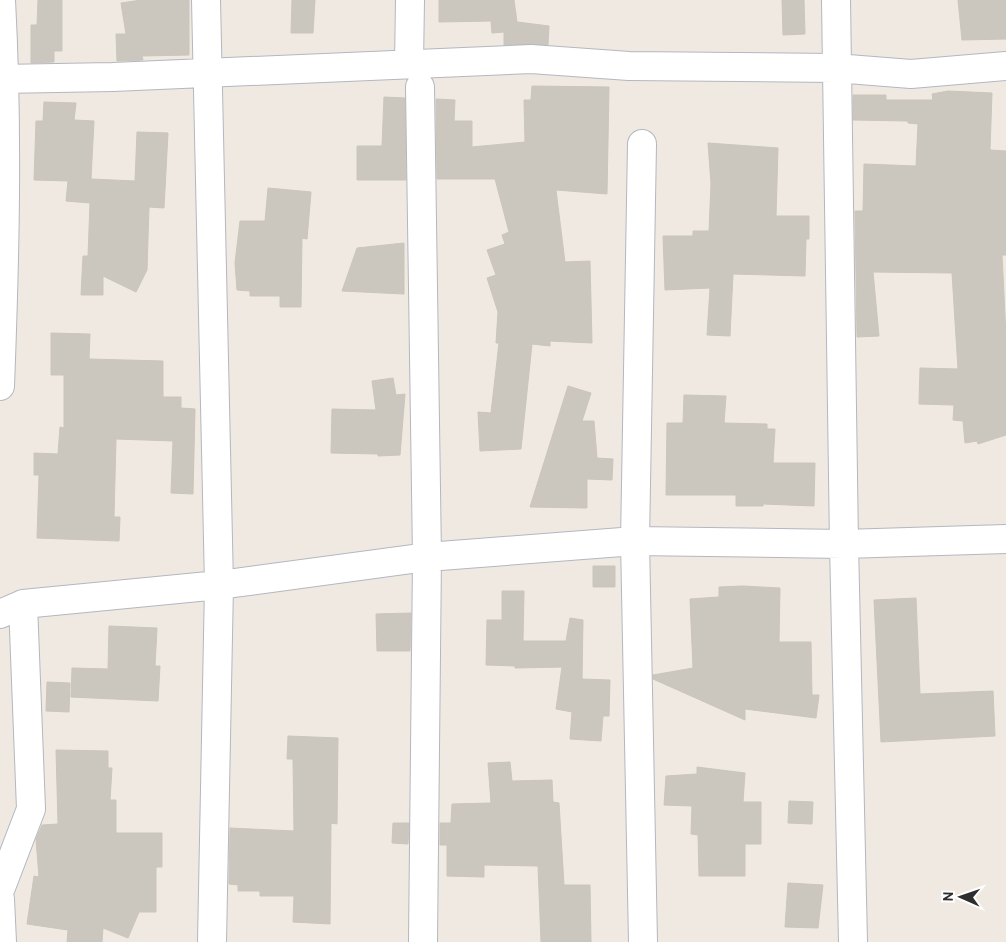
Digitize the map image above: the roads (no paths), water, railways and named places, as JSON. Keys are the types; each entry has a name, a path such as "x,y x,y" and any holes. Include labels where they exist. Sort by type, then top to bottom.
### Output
{"street":[{"path":"0,386 5,276 1,0"},
{"path":"206,0 219,585 212,942"},
{"path":"410,0 415,75 427,557 423,942"},
{"path":"836,0 844,544 853,942"},
{"path":"3,78 207,73 415,75 531,59 629,66 835,68 911,74 1006,66"},
{"path":"642,144 634,541 643,942"},
{"path":"0,890 31,809 11,609 219,585 427,557 634,541 844,544 1006,539"},
{"path":"0,899 2,942"}]}
